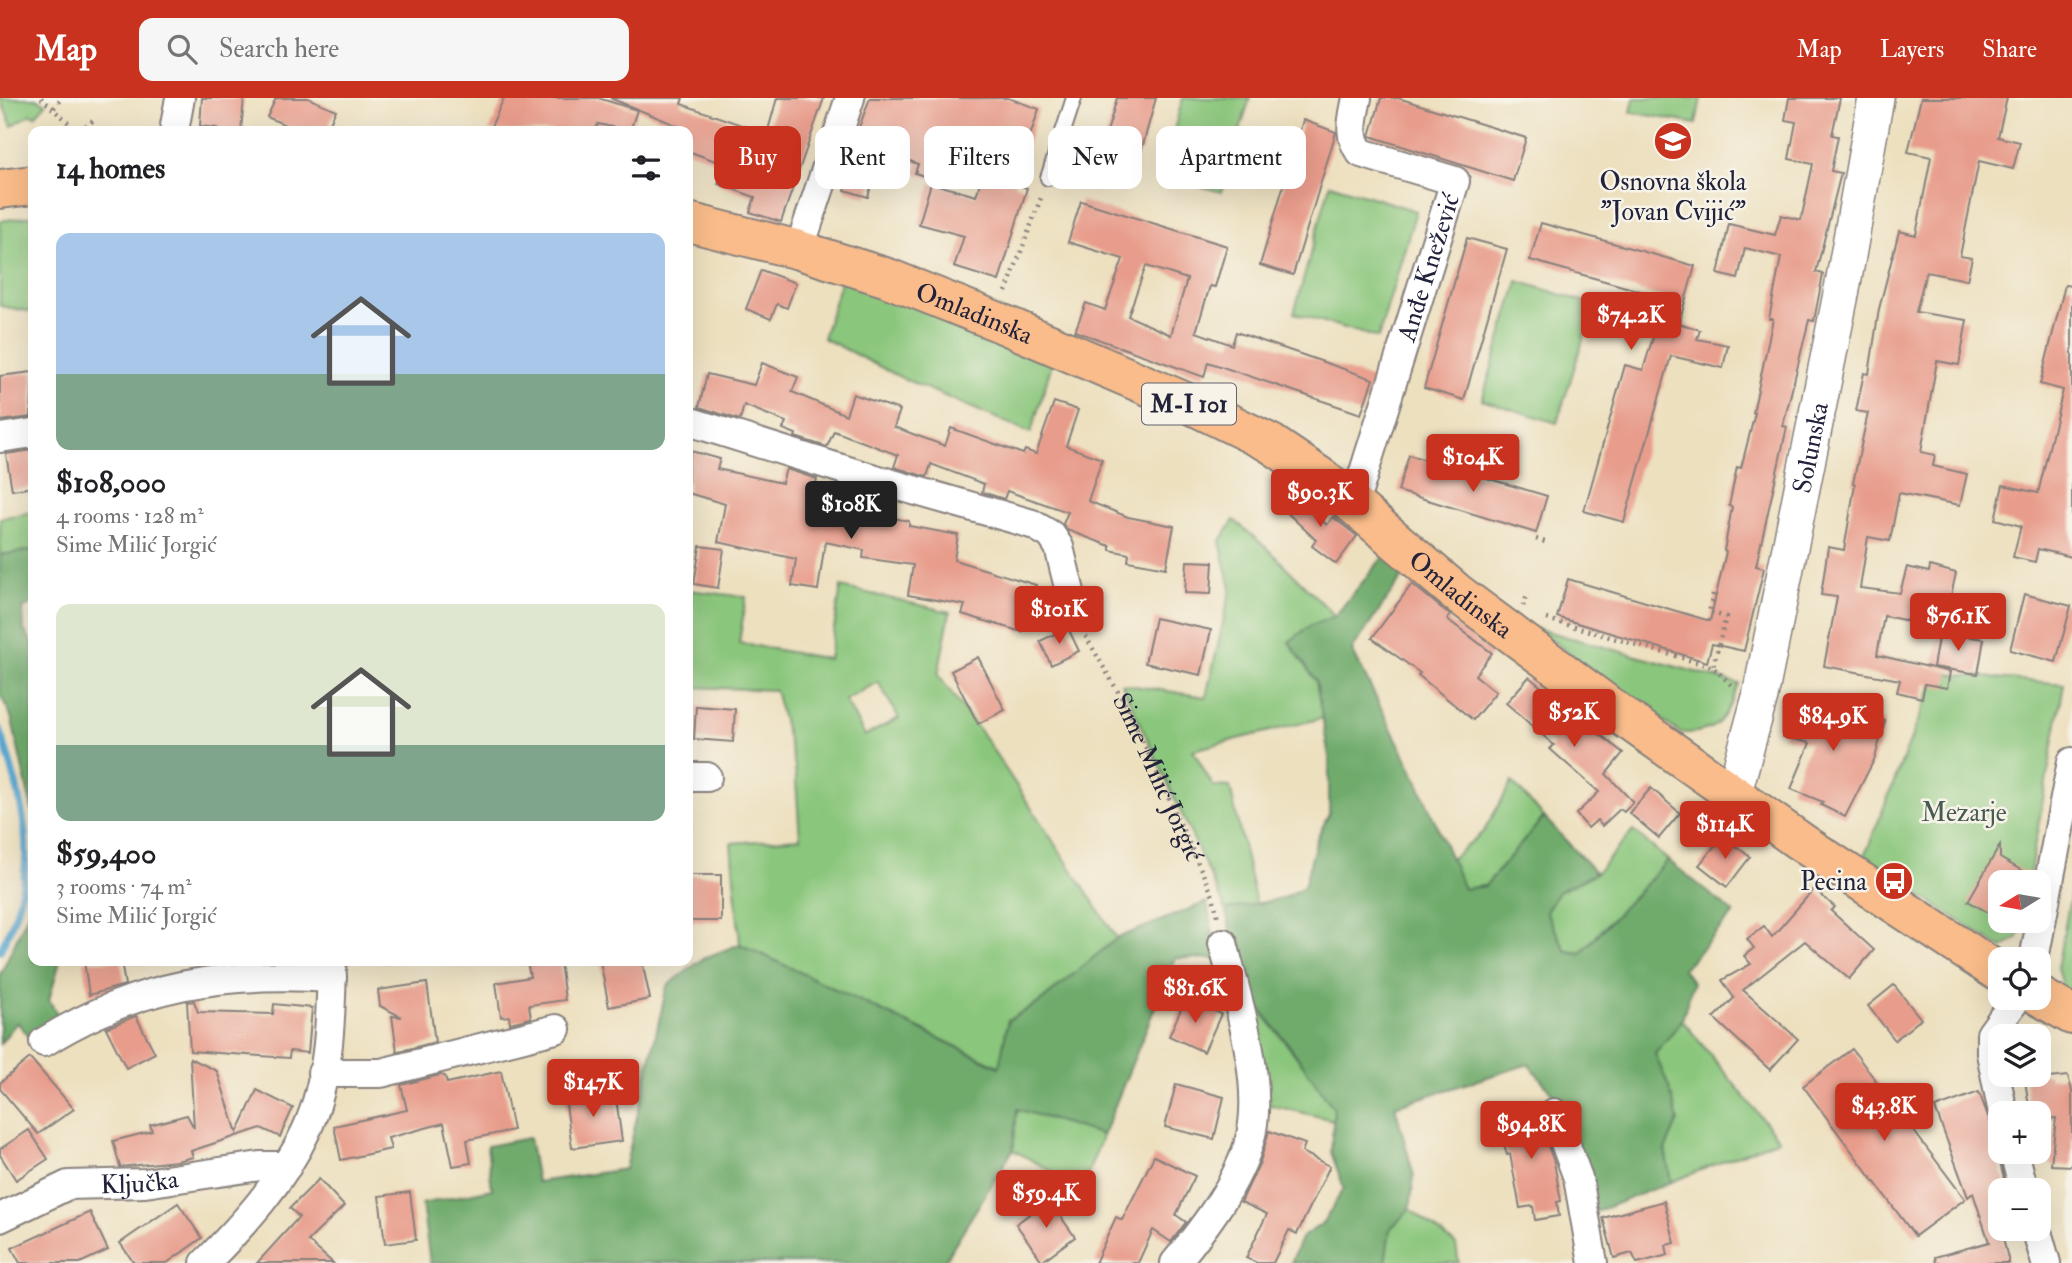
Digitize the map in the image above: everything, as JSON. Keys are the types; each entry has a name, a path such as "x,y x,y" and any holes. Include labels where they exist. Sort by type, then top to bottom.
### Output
{"main road":[{"path":"0,189 28,186"},
{"name":"Omladinska","path":"693,223 799,250 888,278 1211,413 1295,458 1354,504 1457,593 1733,796 1988,965"},
{"path":"2051,1003 2072,1015"}],"street":[{"path":"175,126 180,98"},
{"path":"799,250 850,98"},
{"name":"Anđe Knežević","path":"1354,504 1455,181 1361,153 1354,144 1351,129 1357,98"},
{"name":"Solunska","path":"1733,796 1760,697 1843,284 1876,98"},
{"path":"693,423 1032,524 1051,534 1059,547 1074,608"},
{"path":"0,438 28,434"},
{"path":"2036,947 2072,762"},
{"path":"1175,1263 1228,1191 1251,1138 1254,1098 1245,1028 1223,943"},
{"path":"44,1042 82,1018 154,990 228,977 332,969 322,1073 307,1129 287,1166 250,1215 205,1263"},
{"path":"2001,1101 1991,1053 1991,1034 2008,1010"},
{"path":"322,1073 381,1073 556,1029"},
{"path":"1554,1113 1578,1178 1593,1263"},
{"name":"Ključka","path":"0,1218 68,1185 145,1183 260,1166 287,1166"},
{"path":"2040,1241 2046,1263"}],"lane":[{"path":"1065,126 1074,98"}],"path":[{"path":"41,98 74,126"},
{"path":"54,108 62,98"},
{"path":"86,126 95,119"},
{"path":"1003,301 1048,178"},
{"path":"1535,539 1545,542"},
{"path":"1521,611 1528,593"},
{"path":"1713,594 1709,612 1726,617 1713,667"},
{"name":"Sime Milić Jorgić","path":"1074,608 1084,636 1128,709 1213,896 1223,943"},
{"path":"1534,615 1713,667 1741,694"}],"green space":[{"path":"0,98 36,98 46,104 35,116 31,114 12,126"},
{"path":"1183,98 1250,98 1241,126 1175,126"},
{"path":"1634,98 1701,98 1696,124 1631,112"},
{"path":"1330,184 1416,211 1378,338 1294,313"},
{"path":"28,217 28,311 0,306 0,221"},
{"path":"842,278 1053,360 1031,433 902,378 823,338"},
{"path":"1518,281 1594,305 1557,423 1482,400"},
{"path":"28,513 28,551 0,555 0,518"},
{"path":"1234,520 1267,548 1335,616 1311,626 1289,642 1316,681 1323,718 1193,750 1213,786 1230,787 1256,904 1226,910 1122,684 1206,697 1231,588 1220,542"},
{"path":"28,551 28,606 23,609 24,630 28,636 28,792 11,716 0,694 0,555"},
{"path":"1383,557 1405,573 1352,650 1416,778 1464,889 1485,886 1544,817 1596,873 1558,892 1546,912 1566,951 1581,953 1668,860 1734,913 1683,969 1693,983 1682,1020 1655,1054 1670,1089 1678,1121 1665,1150 1671,1182 1596,1212 1558,1101 1529,1064 1395,1106 1414,1176 1410,1209 1390,1229 1385,1263 1291,1263 1301,1238 1323,1223 1344,1188 1331,1152 1334,1109 1289,1045 1249,996 1237,965 1226,910 1283,898 1304,887 1317,838 1329,814 1329,757 1316,681 1289,642 1311,625 1335,616"},
{"path":"841,587 950,612 938,675 985,738 1117,938 1039,1003 1008,1020 1000,1067 740,944 731,843 800,838 795,767 775,690 693,687 693,591 746,597 739,643 829,659","holes":["878,682 899,718 865,736 845,700"]},
{"path":"1535,628 1739,684 1725,715 1713,727 1680,733"},
{"name":"Mezarje","path":"1937,673 2064,684 2030,870 1988,870 1988,933 2019,933 2018,938 2000,947 1887,874 1865,855"},
{"path":"1512,782 1544,817 1485,886 1464,889 1449,861 1484,831"},
{"path":"1633,831 1668,860 1580,953 1566,951 1545,912 1558,892 1596,873"},
{"path":"2072,887 2072,991 2062,986 2057,968"},
{"path":"1207,902 1217,959 1175,958 1103,1135 1017,1109 1013,1150 943,1263 430,1263 422,1204 492,1189 487,1146 529,1138 537,1182 625,1169 667,986 704,958 740,944 999,1067 1008,1020 1039,1003 1117,938"},
{"path":"28,914 28,966 59,966 49,1000 60,1019 31,1039 17,1022 0,1044 0,975"},
{"path":"1249,996 1314,1079 1334,1109 1333,1120 1262,1103"},
{"path":"1682,1020 1779,1139 1671,1182 1665,1150 1677,1121 1655,1054"},
{"path":"1017,1109 1103,1135 1082,1188 1013,1150"},
{"path":"1410,1209 1456,1245 1459,1263 1385,1263 1389,1229"}],"building":[{"path":"202,98 244,98 241,126 200,126"},
{"path":"276,98 308,98 336,110 328,126 288,126 267,117"},
{"path":"504,98 598,98 637,110 632,126 491,126"},
{"path":"610,98 683,98 681,104 744,126 714,126 714,160 693,153 693,126 679,126"},
{"path":"777,98 824,98 801,164 801,126 769,126"},
{"path":"870,98 1008,98 1039,109 1033,126 924,126 924,176 915,173 918,164 910,161 910,126 860,126"},
{"path":"1117,98 1156,98 1142,148 1142,126 1109,126"},
{"path":"1381,98 1398,98 1526,138 1513,181 1370,136"},
{"path":"1789,98 1840,98 1832,135 1838,136 1831,171 1841,173 1816,272 1823,274 1814,321 1809,320 1783,426 1787,427 1756,566 1764,568 1744,651 1712,644 1707,662 1557,617 1568,579 1710,621 1726,552 1724,551 1732,507 1729,506 1737,467 1741,468 1755,413 1773,319 1769,319 1781,257 1745,248 1738,279 1718,274 1729,224 1775,235 1781,215 1801,220 1813,164 1789,159 1796,122 1785,120"},
{"path":"1921,98 2007,98 1998,137 2020,142 2013,169 1979,161 1960,256 1972,258 1967,280 1926,272 1916,312 1967,320 1959,365 1937,361 1921,452 1935,455 1933,466 1967,474 1960,505 1899,493 1890,541 1868,537 1860,588 1900,593 1907,567 1929,572 1930,566 1956,573 1944,628 1884,616 1877,655 1950,672 1947,688 1925,684 1922,698 1897,692 1900,680 1824,666 1837,597 1821,595 1828,547 1844,550 1855,484 1853,483 1868,413 1856,411 1864,373 1869,374 1879,309 1899,231 1916,235 1931,157 1908,152"},
{"path":"1303,120 1336,132 1293,275 1260,265 1283,189 1306,189 1306,126 1301,126"},
{"path":"732,189 792,189 781,222 750,212 755,197"},
{"path":"845,189 870,189 868,197"},
{"path":"929,189 952,189 976,196 978,189 1027,189 999,281 954,267 964,236 919,224"},
{"path":"1081,201 1227,246 1215,287 1210,286 1196,332 1232,345 1236,332 1373,379 1361,414 1208,362 1204,377 1075,331 1086,303 1105,310 1123,259 1068,242","holes":["1146,266 1187,279 1171,335 1128,316"]},
{"path":"1541,223 1695,266 1679,323 1700,330 1697,339 1728,345 1723,368 1671,356 1624,522 1584,511 1625,365 1643,370 1665,298 1530,260"},
{"path":"1467,238 1507,249 1464,400 1424,388"},
{"path":"761,270 796,283 787,308 777,304 771,319 746,309"},
{"path":"2065,285 2072,286 2072,557 2038,549 2035,562 2013,557 2021,526 1995,519 2003,485 2038,493 2063,390 2040,384"},
{"path":"762,363 798,377 792,392 846,415 853,394 900,410 894,427 945,446 951,428 1023,454 1025,450 1036,454 1054,402 1078,410 1066,446 1102,459 1088,501 1128,517 1174,526 1166,568 1128,561 1129,554 1110,550 1110,546 1067,530 1063,524 1068,512 1007,491 1004,499 982,492 984,484 931,464 927,477 894,467 898,455 834,431 827,447 795,437 796,434 783,429 786,422 744,405 740,420 699,407 707,374 754,385"},
{"path":"28,373 28,417 0,421 0,376"},
{"path":"28,451 28,488 12,490 6,454"},
{"path":"693,452 720,459 717,469 782,483 786,469 817,479 811,503 909,521 909,526 958,535 954,560 1036,585 1022,632 962,614 965,605 908,595 913,565 863,558 864,550 825,542 818,590 792,586 796,559 718,542 725,504 693,494"},
{"path":"1409,455 1547,496 1536,533 1398,491"},
{"path":"1292,492 1327,525 1333,517 1357,536 1336,564 1312,546 1316,540 1280,506"},
{"path":"700,546 724,549 718,588 694,584"},
{"path":"1187,561 1213,562 1211,594 1185,593"},
{"path":"1412,584 1450,615 1447,619 1492,653 1475,675 1496,692 1473,720 1418,675 1420,673 1372,638"},
{"path":"2024,594 2071,606 2056,662 2010,650"},
{"path":"1155,618 1211,630 1201,675 1145,663"},
{"path":"1068,628 1079,651 1051,665 1040,641"},
{"path":"1939,632 1984,639 1978,674 1933,667"},
{"path":"978,657 1005,710 978,724 951,671"},
{"path":"1529,677 1623,753 1606,774 1633,802 1624,812 1620,809 1602,826 1597,820 1588,828 1576,814 1599,792 1550,749 1554,745 1506,703"},
{"path":"1791,700 1885,721 1875,758 1845,817 1821,805 1823,802 1791,789 1810,743 1783,737"},
{"path":"696,706 735,709 733,742 694,739"},
{"path":"1651,788 1680,813 1659,838 1629,813"},
{"path":"1723,836 1750,857 1727,887 1699,865"},
{"path":"2000,845 2000,858 2021,870 1988,870 1988,912 1968,901"},
{"path":"693,875 721,875 721,921 693,921"},
{"path":"1814,889 1835,907 1831,911 1874,950 1849,979 1805,941 1743,990 1798,1039 1770,1070 1714,1018 1734,998 1722,980 1751,964 1744,956 1754,948 1747,939 1764,926 1772,937"},
{"path":"85,966 122,966 125,985 89,995"},
{"path":"528,966 561,966 565,1000 529,1005 531,1018 510,1023 509,1016 501,1017 496,983 530,977"},
{"path":"601,966 643,966 650,999 609,1007"},
{"path":"427,983 435,1042 397,1052 392,1016 402,1017 380,1006 378,990"},
{"path":"1894,985 1921,1019 1895,1040 1868,1006"},
{"path":"1186,998 1221,1014 1204,1052 1169,1036"},
{"path":"194,1001 198,1012 273,1014 274,1004 312,1008 308,1053 290,1051 289,1058 190,1051 187,1002"},
{"path":"136,1016 155,1053 126,1068 106,1028"},
{"path":"1852,1049 1965,1199 1915,1236 1803,1086"},
{"path":"30,1058 74,1109 38,1134 0,1089 0,1083"},
{"path":"190,1058 217,1071 237,1133 257,1090 293,1108 280,1137 261,1128 191,1151 193,1157 120,1167 113,1141 152,1131 150,1125 187,1115 194,1128"},
{"path":"501,1071 513,1130 467,1140 471,1163 453,1166 444,1123 388,1138 391,1149 341,1160 334,1126 407,1110 401,1085 440,1075 445,1076 447,1083"},
{"path":"2068,1076 2072,1091 2072,1166 2051,1165 2056,1118 2051,1119 2051,1101 2028,1101 2026,1087 2051,1087 2051,1078"},
{"path":"1176,1084 1224,1097 1214,1139 1165,1127"},
{"path":"615,1091 622,1141 572,1148 565,1097"},
{"path":"1979,1092 1988,1116 1988,1164 2000,1164 2004,1178 1988,1178 1988,1239 1973,1193 1968,1197 1935,1108"},
{"path":"1538,1103 1538,1119 1554,1162 1561,1201 1557,1202 1559,1216 1535,1220 1533,1206 1520,1208 1510,1154 1507,1155 1496,1115"},
{"path":"29,1130 48,1159 16,1180 0,1155 0,1149"},
{"path":"1269,1131 1305,1144 1302,1152 1330,1166 1297,1234 1289,1230 1273,1263 1257,1263 1246,1258 1267,1214 1241,1202 1260,1162"},
{"path":"1154,1156 1195,1176 1176,1215 1186,1222 1171,1242 1153,1230 1138,1263 1095,1263 1116,1217 1122,1220"},
{"path":"319,1179 344,1206 308,1241 333,1263 257,1263 299,1217 290,1208"},
{"path":"410,1192 416,1240 385,1244 379,1196"},
{"path":"1049,1200 1075,1237 1042,1261 1016,1224"},
{"path":"1664,1201 1675,1243 1666,1245 1668,1255 1637,1263 1632,1253 1614,1258 1603,1218"},
{"path":"178,1203 202,1238 167,1263 134,1263 120,1243"},
{"path":"90,1212 108,1250 80,1263 20,1263 12,1248"},
{"path":"2004,1241 2009,1263 1936,1263 1935,1257 1989,1242"}],"waterway":[{"path":"0,729 17,787 26,840 21,893 0,951"}],"place":[{"name":"Osnovna škola \"Jovan Cvijić\"","path":"1673,141"},
{"name":"Pecina","path":"1894,881"}]}
